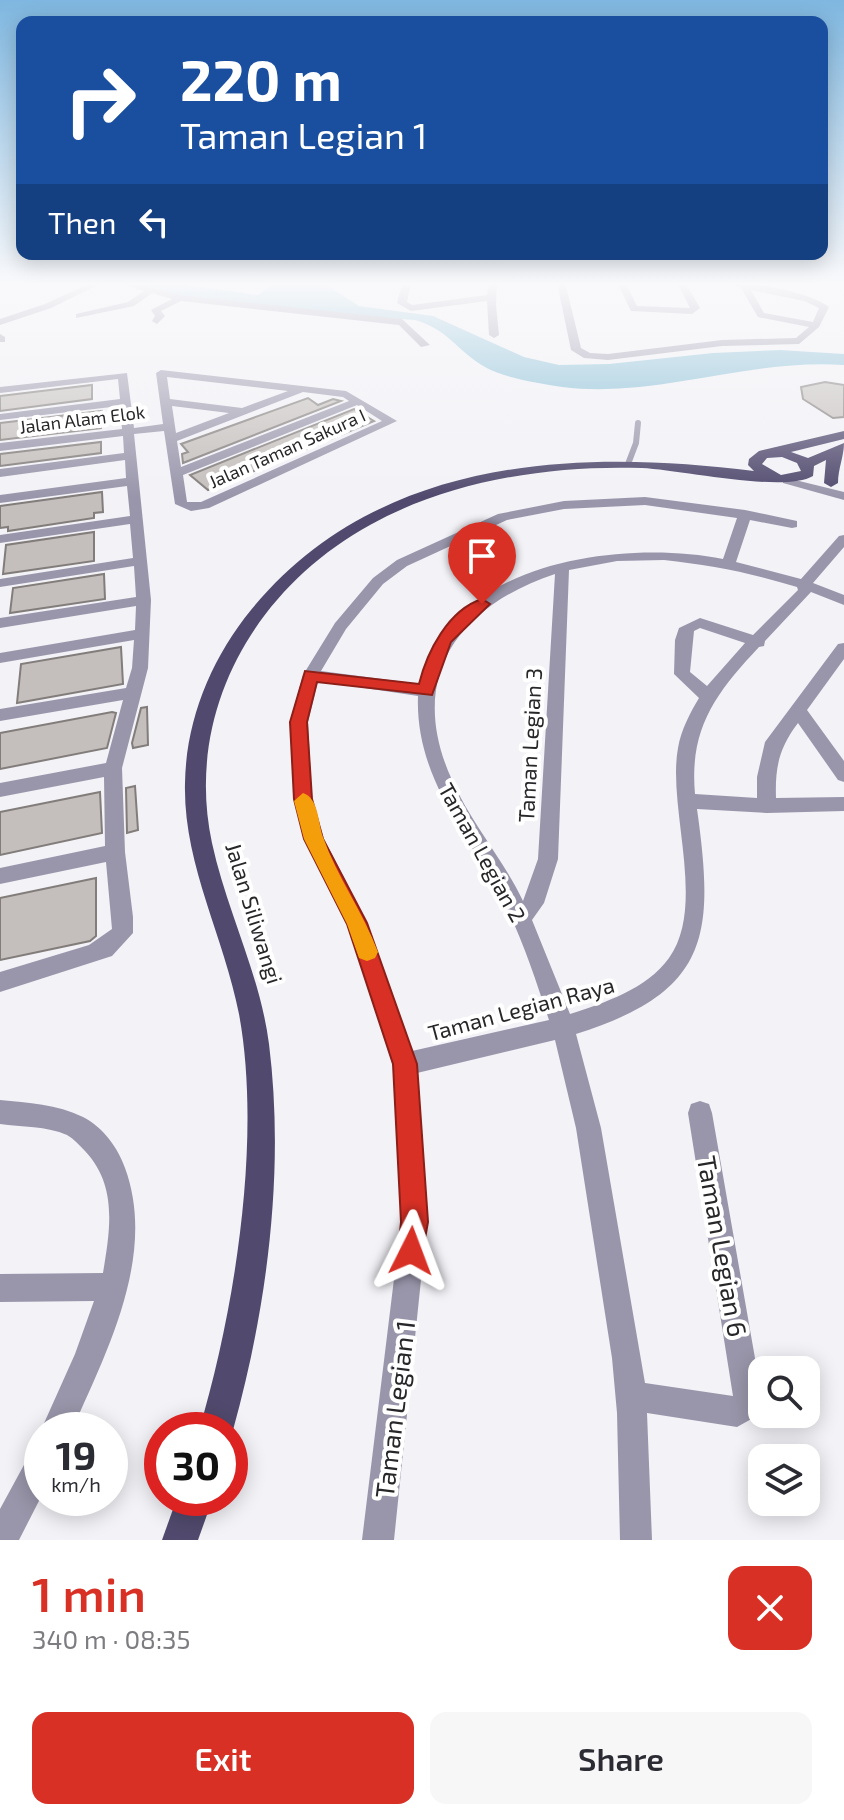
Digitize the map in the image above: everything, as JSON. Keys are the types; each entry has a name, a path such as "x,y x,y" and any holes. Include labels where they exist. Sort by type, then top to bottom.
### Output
{"main road":[{"path":"843,444 808,467 805,476 780,479 757,469 754,462 759,456 769,453 843,444"},
{"path":"831,483 832,461 843,444"},
{"path":"769,453 790,455 808,467"},
{"name":"Jalan Siliwangi","path":"689,468 730,468 754,462"},
{"name":"Jalan Siliwangi","path":"220,1412 245,1308 255,1235 260,1088 252,1014 239,962 207,870 198,832 195,787 197,741 208,697 231,649 257,611 287,577 352,528 418,497 466,482 536,469 628,464 780,479"},
{"path":"180,1540 189,1516"}],"street":[{"path":"584,354 608,357 634,354"},
{"path":"161,373 346,394 358,401 177,473 161,373"},
{"path":"0,390 123,375 144,600 140,668 113,768 115,852 122,933 104,949 92,954 0,982"},
{"name":"Jalan Alam Elok","path":"0,447 129,431 170,433 248,412 303,389"},
{"name":"Jalan Taman Sakura I","path":"177,473 181,504 200,506 389,423 389,418 358,401"},
{"path":"0,417 125,402"},
{"path":"164,402 248,412"},
{"path":"0,473 131,456"},
{"path":"808,467 844,496"},
{"path":"780,479 844,496"},
{"path":"0,499 134,481"},
{"name":"Taman Legian 1","path":"378,1540 414,1222 405,1064 357,923 314,839 303,799 299,722 311,675 340,626 378,581 402,563 472,528 523,512 593,503 664,503 792,524"},
{"path":"728,564 745,514"},
{"path":"0,539 137,519"},
{"path":"840,554 844,539"},
{"name":"Taman Legian Raya","path":"405,1064 562,1026 628,1005 674,969 688,944 693,904 694,865 685,749 708,696 840,554"},
{"name":"Taman Legian 2","path":"636,1540 631,1396 580,1089 562,1026 522,917 457,810 441,777 427,720 426,691 444,640 460,622 507,587 562,567 592,560 692,558 728,564 844,600"},
{"path":"0,583 140,561"},
{"name":"Taman Legian 3","path":"522,917 534,903 548,859 562,567"},
{"path":"0,623 144,600"},
{"path":"708,696 682,674 683,640 687,628 700,623 758,642"},
{"path":"0,658 141,634"},
{"path":"767,806 768,758 774,742 844,648"},
{"path":"311,675 426,691"},
{"path":"0,715 133,693"},
{"path":"797,709 844,775"},
{"path":"0,790 113,768"},
{"path":"687,801 767,806 844,804"},
{"path":"0,876 115,852"},
{"path":"0,1112 55,1119 81,1129 97,1142 119,1182 123,1244 113,1287 93,1347 64,1412"},
{"name":"Taman Legian 6","path":"631,1396 737,1412 748,1396 700,1113"},
{"path":"0,1288 113,1287"},
{"path":"1,1540 24,1497"}],"lane":[{"path":"628,464 636,443 638,423"}],"water":[{"path":"467,354 517,354 559,365 609,364 705,354 844,354 844,365 774,367 632,388 597,389 523,380 503,375"}],"building":[{"path":"825,382 844,385 844,417 833,418 803,399 801,387"},
{"path":"92,385 92,399 0,411 0,396"},
{"path":"308,398 318,405 333,399 341,401 183,463 182,454 188,452 181,444"},
{"path":"354,409 374,421 208,490 190,475"},
{"path":"102,411 101,428 0,440 0,423"},
{"path":"101,442 101,453 0,466 0,454"},
{"path":"102,492 103,512 94,513 94,518 8,531 8,527 0,528 0,506"},
{"path":"94,532 94,561 3,574 6,545"},
{"path":"104,574 105,599 10,613 13,588"},
{"path":"121,647 123,684 17,703 21,664"},
{"path":"147,707 148,745 133,748 141,708"},
{"path":"116,713 107,748 0,769 0,733"},
{"path":"135,786 138,830 127,833 126,788"},
{"path":"100,792 102,833 0,855 0,812"},
{"path":"96,878 96,936 90,941 0,960 0,898"}],"slow traffic":[{"path":"303,801 314,839 357,923 367,952"}],"route":[{"path":"411,1251 414,1222 405,1064 357,923 314,839 303,799 299,722 311,675 426,691 444,640 482,604"}]}
